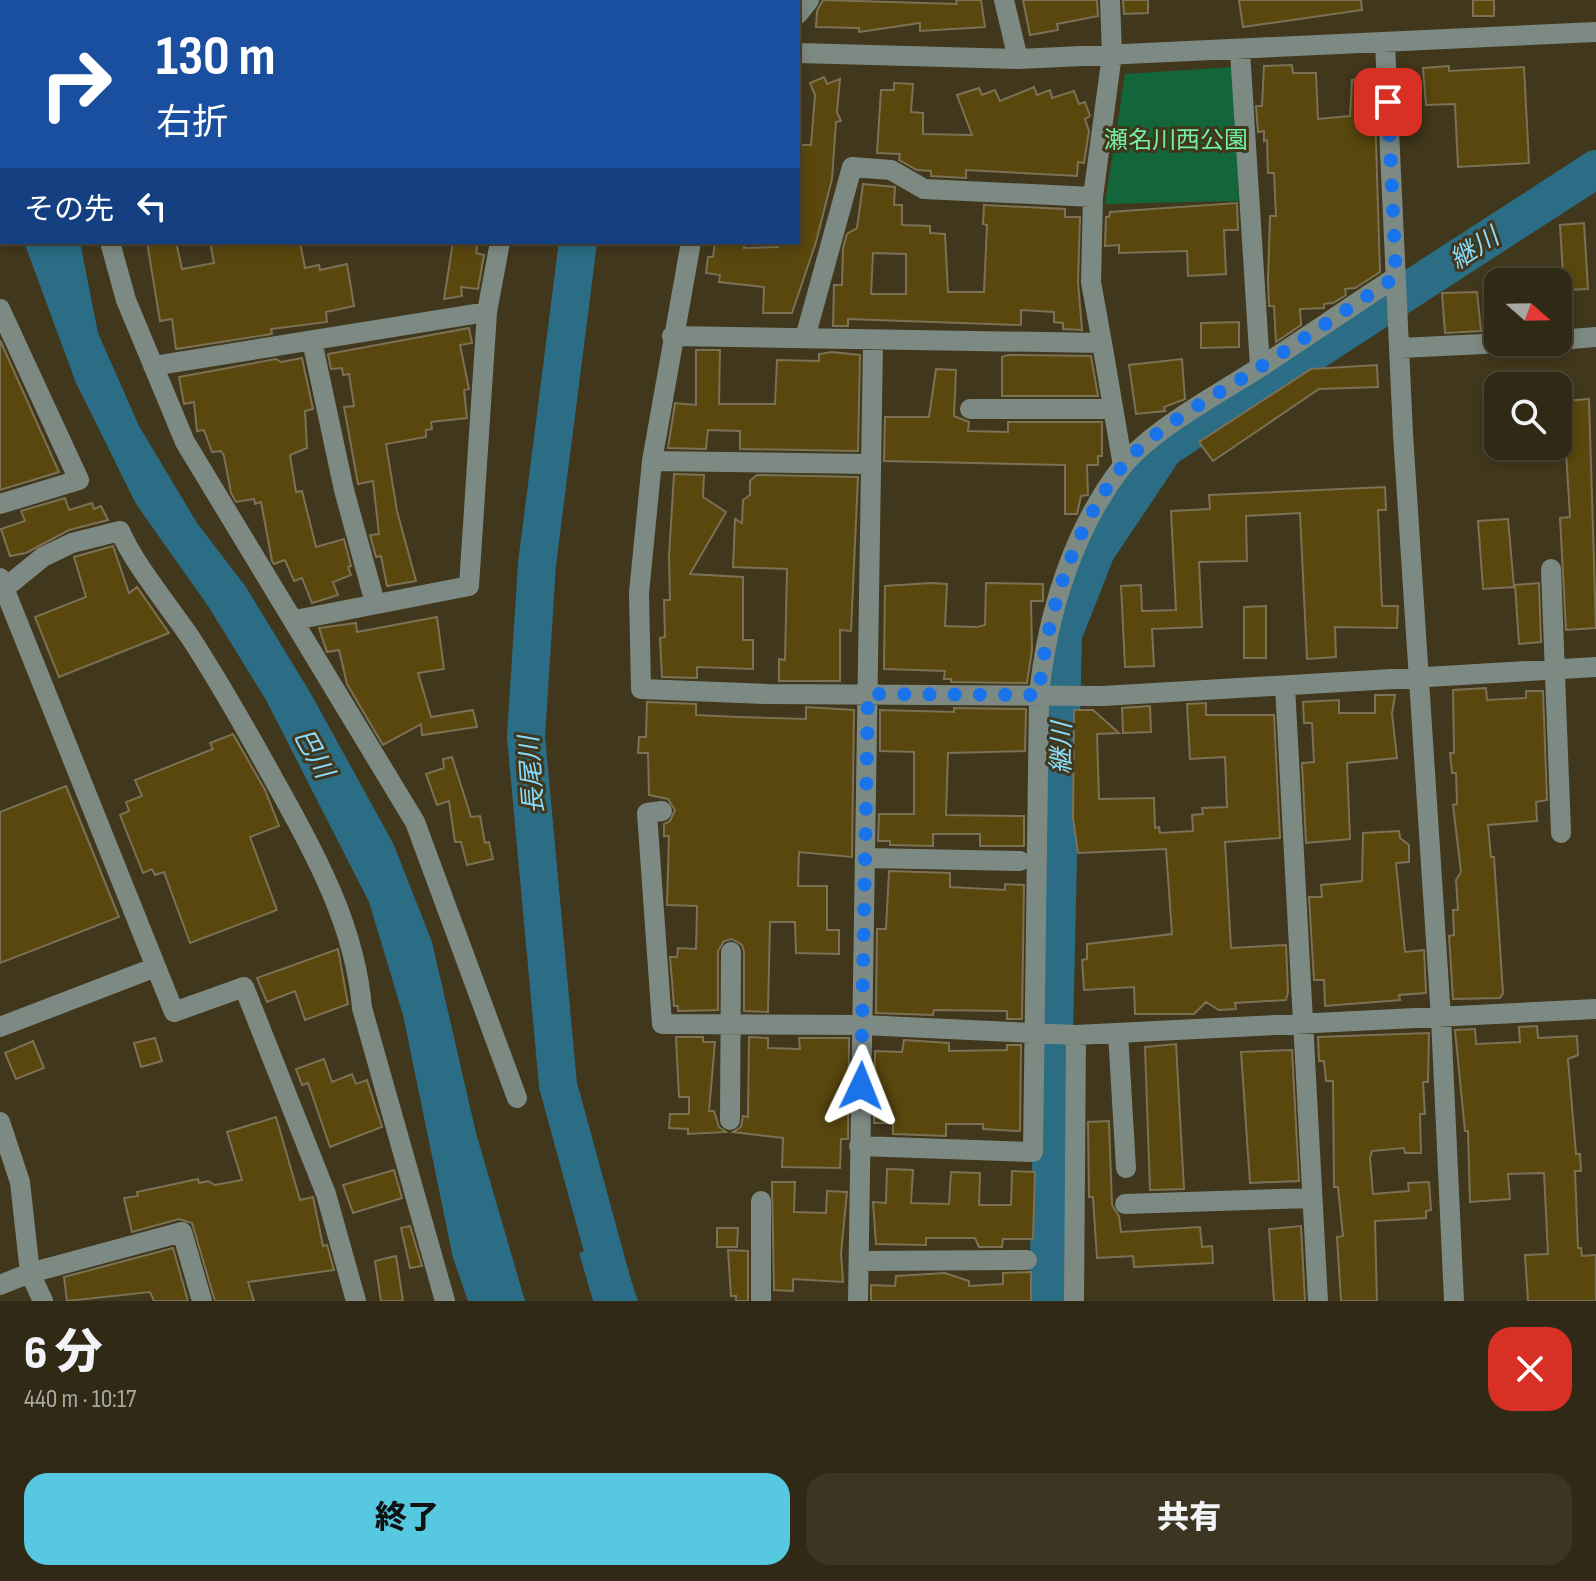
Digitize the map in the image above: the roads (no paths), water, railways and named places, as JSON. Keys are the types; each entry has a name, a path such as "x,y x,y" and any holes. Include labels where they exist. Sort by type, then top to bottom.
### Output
{"street":[{"path":"1004,0 1018,59"},
{"path":"1110,0 1112,54 1093,197 1091,282 1123,466"},
{"path":"800,53 1018,59 1596,32"},
{"path":"1385,43 1419,679 1441,1018 1454,1301"},
{"path":"1240,51 1260,367"},
{"path":"805,338 852,167 891,170 924,189 1093,197"},
{"path":"111,244 126,300 185,442 415,822 517,1098"},
{"path":"295,620 469,586 487,312 500,244"},
{"path":"691,244 652,461 639,593 641,689 1074,695 1419,679 1596,667"},
{"path":"859,1146 1033,1152 1039,695 1044,642 1058,593 1100,500 1123,466 1185,414 1396,277"},
{"path":"0,309 79,480 0,504"},
{"path":"153,366 487,312"},
{"path":"672,336 873,342 1102,343"},
{"path":"1572,339 1596,337"},
{"path":"312,341 344,490 375,603"},
{"path":"858,1301 873,342"},
{"path":"1400,348 1484,344"},
{"path":"970,409 1113,409"},
{"path":"652,461 869,464"},
{"path":"356,1301 326,1194 244,987 174,1012 1,587 43,557 72,543 120,531 128,550 148,573 203,657 319,862 359,970 362,1008 445,1301"},
{"path":"1551,569 1561,833"},
{"path":"1285,686 1318,1301"},
{"path":"662,811 647,813 662,1024 862,1025 1076,1035 1596,1009"},
{"path":"867,858 1020,861"},
{"path":"730,1120 731,952"},
{"path":"0,1027 156,967"},
{"path":"1118,1033 1126,1168"},
{"path":"1074,1301 1076,1035"},
{"path":"0,1122 20,1182 30,1273 43,1301"},
{"path":"1125,1204 1312,1198"},
{"path":"761,1201 761,1301"},
{"path":"0,1285 30,1273 182,1232 202,1301"},
{"path":"859,1261 1027,1260"}],"water":[{"name":"巴川","path":"25,244 80,244 98,333 139,426 197,523 246,587 311,694 393,843 432,942 476,1133 525,1301 468,1301 453,1258 403,1015 369,902 266,700 208,606 136,504 76,383"},
{"path":"617,1239 638,1301 593,1301 579,1253"}],"waterway":[{"name":"継川","path":"1048,1301 1063,635 1096,551 1165,448 1596,169"},
{"name":"長尾川","path":"578,244 537,564 526,737 558,1085 617,1301"}],"park label":[{"name":"瀬名川西公園","path":"1176,140"}]}
